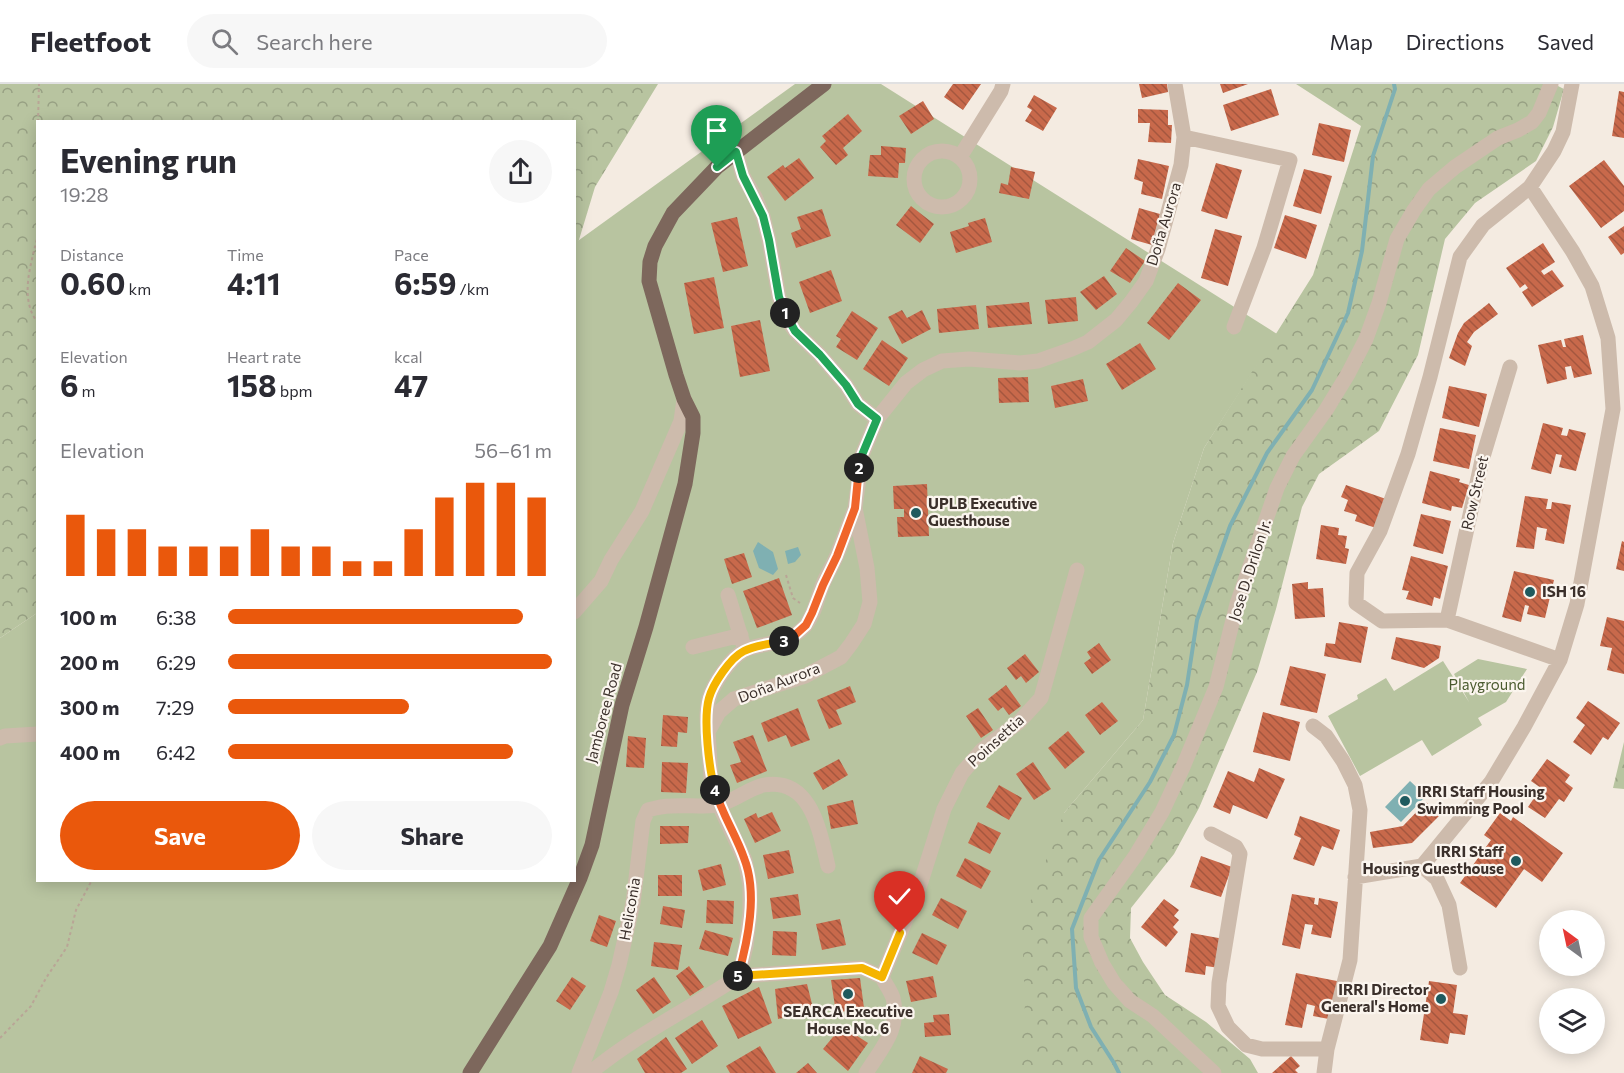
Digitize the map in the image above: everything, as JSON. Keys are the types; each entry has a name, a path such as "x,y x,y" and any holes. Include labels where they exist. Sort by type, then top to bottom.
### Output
{"main road":[{"name":"Jamboree Road","path":"470,1073 550,946 592,845 622,705 659,581 684,484 693,433 693,417 684,399 649,281 650,262 655,246 673,213 717,167 824,84"}],"street":[{"path":"960,157 1003,84"},
{"name":"Doña Aurora","path":"708,732 719,712 734,699 805,676 841,657 864,624 870,602 867,568 855,508 862,455 877,419 906,383 923,370 942,361 969,358 1020,363 1038,361 1072,349 1088,342 1116,320 1146,281 1158,249 1181,165 1184,137 1175,84"},
{"name":"Jose D. Drilon Jr.","path":"1214,1073 1153,1016 1130,1001 1114,983 1091,937 1091,918 1136,855 1162,812 1183,766 1216,687 1237,604 1277,488 1293,456 1326,410 1366,339 1379,303 1396,239 1429,189 1455,167 1498,138 1532,122 1539,113 1551,84"},
{"path":"1560,660 1447,620 1382,621 1356,603 1357,573 1380,531 1408,454 1460,257 1483,225 1530,187 1554,151 1563,132 1572,84"},
{"path":"1184,137 1290,160 1264,248 1234,327"},
{"path":"736,152 743,176 763,216 779,297 788,321 846,385 858,404 877,419"},
{"path":"1355,877 1422,866 1491,782 1560,660 1577,604 1613,409 1608,338 1592,286 1573,252 1530,187"},
{"name":"Row Street","path":"1447,620 1482,460 1510,367"},
{"path":"576,610 601,581 611,560 642,511 681,421 684,399"},
{"path":"693,647 785,641 795,635 806,625 812,613 855,508"},
{"name":"Poinsettia","path":"882,977 919,888 944,809 962,773 982,750 1018,722 1041,698 1077,570"},
{"path":"728,595 743,643 720,676 709,698 707,718 711,778 719,804 746,860 750,885 750,913 746,946 738,976"},
{"path":"1313,726 1326,736 1343,761 1355,785 1360,810 1350,960 1327,1049 1324,1073"},
{"path":"0,738 36,734"},
{"path":"719,804 764,786 778,785 794,789 804,799 817,822 828,866"},
{"name":"Heliconia","path":"579,1073 611,992 619,965 633,903 643,821 648,810 669,806 719,804"},
{"path":"1211,834 1236,847 1240,854 1219,983 1218,1006 1228,1028 1246,1045 1262,1049 1327,1049"},
{"path":"1422,866 1437,879 1449,905 1460,968"},
{"path":"590,1073 626,1046 738,976 862,968 882,977 893,998 893,1029 887,1043 866,1073"}],"path":[{"path":"38,120 39,84"},
{"path":"36,243 27,282 31,315 36,321"},
{"path":"786,574 793,598"},
{"path":"0,1038 31,1006 67,947 76,910 91,882"}],"green space":[{"path":"0,84 658,84 595,187 576,250 576,120 36,120 36,614 0,638"},
{"path":"795,84 881,84 1277,334 1204,448 1173,543 1143,720 1064,813 1095,1073 0,1073 0,638 36,614 36,882 576,882 576,242"},
{"path":"1296,84 1554,84 1564,89 1553,127 1536,161 1475,203 1445,239 1418,355 1379,431 1319,474 1302,507 1257,672 1199,808 1174,854 1131,908 1130,938 1165,995 1206,1022 1250,1059 1258,1073 1018,1073 1025,1005 1022,923 1064,813 1143,720 1173,543 1204,448 1313,275 1361,126"},
{"name":"Playground","path":"1478,659 1527,669 1506,702 1478,718 1482,725 1432,756 1422,740 1360,776 1328,716 1358,699 1357,695 1386,678 1394,691 1443,661 1469,702 1454,674"},
{"path":"1624,742 1624,789 1613,788"}],"water":[{"path":"758,542 773,552 778,569 773,575 759,568 753,551"},
{"path":"798,547 801,555 795,562 788,564 785,551"},
{"name":"IRRI Staff Housing Swimming Pool","path":"1410,781 1426,796 1401,822 1385,807"}],"building":[{"path":"953,84 981,84 963,110 944,97"},
{"path":"1139,84 1167,84 1168,92 1142,98"},
{"path":"1220,84 1248,84 1223,93"},
{"path":"1271,89 1279,115 1231,131 1223,105"},
{"path":"1619,91 1624,92 1624,138 1612,136"},
{"path":"1034,95 1057,108 1043,131 1025,121 1032,110 1027,107"},
{"path":"923,101 934,119 911,134 899,116"},
{"path":"1138,109 1168,110 1168,125 1172,125 1171,143 1148,142 1150,123 1138,123"},
{"path":"848,114 862,131 843,148 848,155 836,165 820,147 826,141 822,136"},
{"path":"1319,123 1351,130 1344,162 1312,155"},
{"path":"881,146 906,148 905,163 899,163 898,178 868,176 870,155 881,155"},
{"path":"799,158 814,178 785,201 767,177 783,165 785,168"},
{"path":"1138,159 1169,166 1162,199 1141,194 1143,182 1134,179"},
{"path":"1604,160 1624,186 1624,211 1601,228 1569,186"},
{"path":"1216,163 1242,170 1227,219 1201,211"},
{"path":"1011,167 1035,172 1029,199 999,193 1001,183 1008,185"},
{"path":"1304,169 1332,176 1321,214 1293,206"},
{"path":"911,206 934,224 920,243 896,225"},
{"path":"1139,208 1160,214 1152,245 1131,239"},
{"path":"822,209 831,236 796,248 791,233 801,229 797,217"},
{"path":"1285,215 1317,225 1306,259 1274,248"},
{"path":"737,217 748,266 723,272 711,223"},
{"path":"985,218 992,242 956,253 950,232"},
{"path":"1624,226 1624,253 1621,255 1608,237"},
{"path":"1215,229 1242,236 1228,286 1201,278"},
{"path":"1543,243 1555,262 1541,271 1544,275 1552,270 1564,286 1532,307 1522,292 1528,288 1525,284 1520,288 1506,268"},
{"path":"1126,248 1145,261 1130,283 1110,271"},
{"path":"831,270 842,301 810,313 799,282"},
{"path":"1104,276 1117,294 1096,310 1080,292"},
{"path":"714,277 724,328 694,334 684,283"},
{"path":"1178,283 1201,300 1169,340 1147,323"},
{"path":"1076,297 1078,321 1048,324 1045,300"},
{"path":"1029,302 1032,324 988,328 986,306"},
{"path":"1489,303 1498,314 1474,332 1467,342 1472,346 1465,366 1449,358 1464,323"},
{"path":"976,305 979,329 939,333 937,309"},
{"path":"902,310 907,318 922,310 931,329 902,344 888,317"},
{"path":"852,311 878,328 857,360 836,347 841,339 836,336"},
{"path":"760,320 770,371 740,377 731,326"},
{"path":"1583,335 1592,374 1574,378 1571,366 1565,367 1567,379 1547,384 1538,345 1561,340 1563,347 1566,347 1564,339"},
{"path":"882,340 908,358 889,386 863,369"},
{"path":"1140,343 1156,369 1122,390 1106,364"},
{"path":"1028,377 1029,402 999,403 998,378"},
{"path":"1083,379 1088,401 1055,408 1051,386"},
{"path":"1449,386 1487,394 1479,427 1442,418"},
{"path":"1543,423 1563,428 1561,435 1567,436 1569,429 1586,433 1576,471 1559,467 1562,455 1556,454 1551,474 1531,469"},
{"path":"1440,428 1476,435 1469,469 1433,461"},
{"path":"1430,471 1460,479 1459,482 1469,485 1462,508 1452,506 1451,511 1422,503"},
{"name":"UPLB Executive Guesthouse","path":"927,484 929,536 898,537 897,517 904,517 904,509 894,509 893,486"},
{"path":"1346,485 1386,499 1376,528 1355,521 1357,515 1344,511 1348,500 1341,497"},
{"path":"1525,496 1548,499 1546,509 1551,509 1552,502 1571,505 1564,544 1545,540 1547,529 1537,527 1534,549 1516,547"},
{"path":"1421,514 1451,521 1443,554 1413,546"},
{"path":"1321,525 1339,528 1338,535 1347,536 1345,548 1349,549 1346,564 1316,559"},
{"path":"1622,541 1624,542 1624,571 1616,569"},
{"path":"744,553 752,577 732,584 724,559"},
{"path":"1411,556 1448,566 1440,599 1434,597 1432,606 1406,599 1409,591 1402,590"},
{"name":"ISH 16","path":"1514,571 1554,580 1545,618 1527,614 1529,606 1525,605 1521,622 1502,617"},
{"path":"779,578 792,615 757,628 743,591"},
{"path":"1308,582 1308,589 1323,588 1325,617 1295,619 1292,584"},
{"path":"1607,617 1624,621 1624,674 1607,670 1612,648 1600,646"},
{"path":"1339,622 1368,627 1361,663 1324,656 1326,643 1335,644"},
{"path":"1396,637 1441,646 1439,658 1424,668 1391,659"},
{"path":"1099,643 1111,660 1092,674 1084,663 1091,658 1087,652"},
{"path":"1025,654 1039,672 1026,683 1021,676 1016,680 1007,668"},
{"path":"1290,666 1326,674 1317,713 1280,705"},
{"path":"1006,685 1021,706 1009,715 1003,707 998,711 988,699"},
{"path":"850,686 856,702 836,710 842,724 829,729 817,700"},
{"path":"1588,701 1620,723 1608,740 1603,737 1591,755 1573,742 1585,725 1576,718"},
{"path":"1102,702 1118,721 1100,735 1085,715"},
{"path":"798,708 810,740 791,747 786,735 768,742 761,723"},
{"path":"978,708 993,730 981,738 966,716"},
{"path":"1263,712 1300,722 1290,761 1253,752"},
{"path":"663,715 688,717 687,733 678,732 677,747 661,746"},
{"path":"1068,731 1085,752 1065,769 1048,748"},
{"path":"753,735 767,771 737,783 730,765 741,762 733,742"},
{"path":"628,736 646,738 644,768 626,767"},
{"path":"839,759 848,775 823,790 813,773"},
{"path":"1547,759 1570,775 1565,782 1573,788 1564,802 1559,799 1545,818 1528,807 1541,788 1531,781"},
{"path":"662,762 688,763 686,793 661,792"},
{"path":"1033,762 1051,789 1034,800 1016,774"},
{"path":"1259,768 1285,779 1267,819 1233,805 1230,814 1213,807 1228,771 1254,782"},
{"path":"999,785 1022,798 1009,820 986,807"},
{"path":"853,800 858,824 831,829 827,806"},
{"path":"1426,802 1440,815 1412,843 1373,848 1370,832 1403,826"},
{"path":"772,812 781,831 755,843 744,819 756,813 758,818"},
{"name":"IRRI Staff Housing Guesthouse","path":"1500,813 1511,821 1513,817 1563,853 1542,882 1524,869 1496,908 1460,883 1491,840 1484,835"},
{"path":"1300,816 1340,830 1333,850 1322,846 1314,866 1293,859 1301,838 1294,835"},
{"path":"978,822 1001,833 990,854 968,843"},
{"path":"660,826 689,826 688,843 660,844"},
{"path":"789,850 794,873 768,879 763,855"},
{"path":"1201,856 1232,867 1221,897 1190,887"},
{"path":"965,858 991,871 981,889 956,876"},
{"path":"721,864 726,885 703,891 698,870"},
{"path":"658,875 682,875 682,896 658,896"},
{"path":"798,894 801,915 773,919 770,898"},
{"path":"1292,894 1315,898 1314,904 1318,905 1319,898 1338,902 1331,938 1311,934 1313,925 1305,924 1300,949 1282,945"},
{"path":"941,898 967,911 958,929 932,915"},
{"path":"1164,899 1179,910 1174,916 1179,920 1173,927 1178,932 1166,947 1141,927"},
{"path":"707,900 734,901 733,924 706,923"},
{"path":"663,906 685,910 682,928 660,924"},
{"path":"599,915 616,921 607,947 590,941"},
{"path":"840,919 846,945 822,950 816,924"},
{"path":"705,930 733,938 728,956 699,949"},
{"path":"773,931 797,932 796,956 772,955"},
{"path":"922,933 947,945 937,965 912,953"},
{"path":"1191,933 1224,939 1219,968 1206,966 1205,975 1185,972"},
{"path":"654,942 682,945 678,970 651,966"},
{"path":"689,966 704,987 690,996 676,976"},
{"path":"1296,973 1342,982 1334,1020 1313,1016 1315,1006 1307,1004 1302,1028 1285,1025"},
{"path":"933,976 937,997 911,1002 906,981"},
{"path":"572,977 586,986 570,1010 556,1001"},
{"path":"654,977 671,1002 653,1014 636,990"},
{"name":"SEARCA Executive House No. 6","path":"860,978 864,1008 836,1013 831,980"},
{"name":"IRRI Director General's Home","path":"1429,981 1457,985 1453,1013 1468,1015 1465,1035 1450,1033 1448,1044 1420,1040"},
{"path":"807,984 814,1012 778,1019 775,989"},
{"path":"759,987 772,1023 738,1039 722,1006"},
{"path":"949,1014 951,1035 925,1037 924,1023 934,1022 933,1015"},
{"path":"702,1020 718,1046 692,1064 675,1038"},
{"path":"842,1026 868,1043 848,1071 823,1049"},
{"path":"666,1037 687,1069 681,1073 645,1073 637,1059"},
{"path":"760,1046 776,1073 730,1073 726,1066"},
{"path":"920,1056 948,1069 946,1073 912,1073"},
{"path":"1291,1056 1300,1066 1295,1070 1298,1073 1272,1073"},
{"path":"808,1063 817,1073 796,1073"}],"waterway":[{"path":"1119,1073 1091,1027 1076,988 1072,929 1099,860 1150,782 1174,735 1187,685 1197,620 1230,526 1267,453 1312,390 1348,313 1362,251 1373,156 1395,89 1394,84"}],"place":[{"name":"UPLB Executive Guesthouse","path":"916,513"},
{"name":"ISH 16","path":"1530,592"},
{"name":"IRRI Staff Housing Swimming Pool","path":"1405,801"},
{"name":"IRRI Staff Housing Guesthouse","path":"1516,861"},
{"name":"SEARCA Executive House No. 6","path":"848,994"},
{"name":"IRRI Director General's Home","path":"1441,999"}],"route":[{"path":"717,167 736,152 740,169 763,216 779,297 788,321 846,385 858,404 877,419 862,455 855,508 837,556 806,625 785,641 746,650 736,656 720,676 709,698 707,718 711,778 719,804 746,860 750,885 750,913 746,946 738,976 862,968 882,977 900,933"}]}
